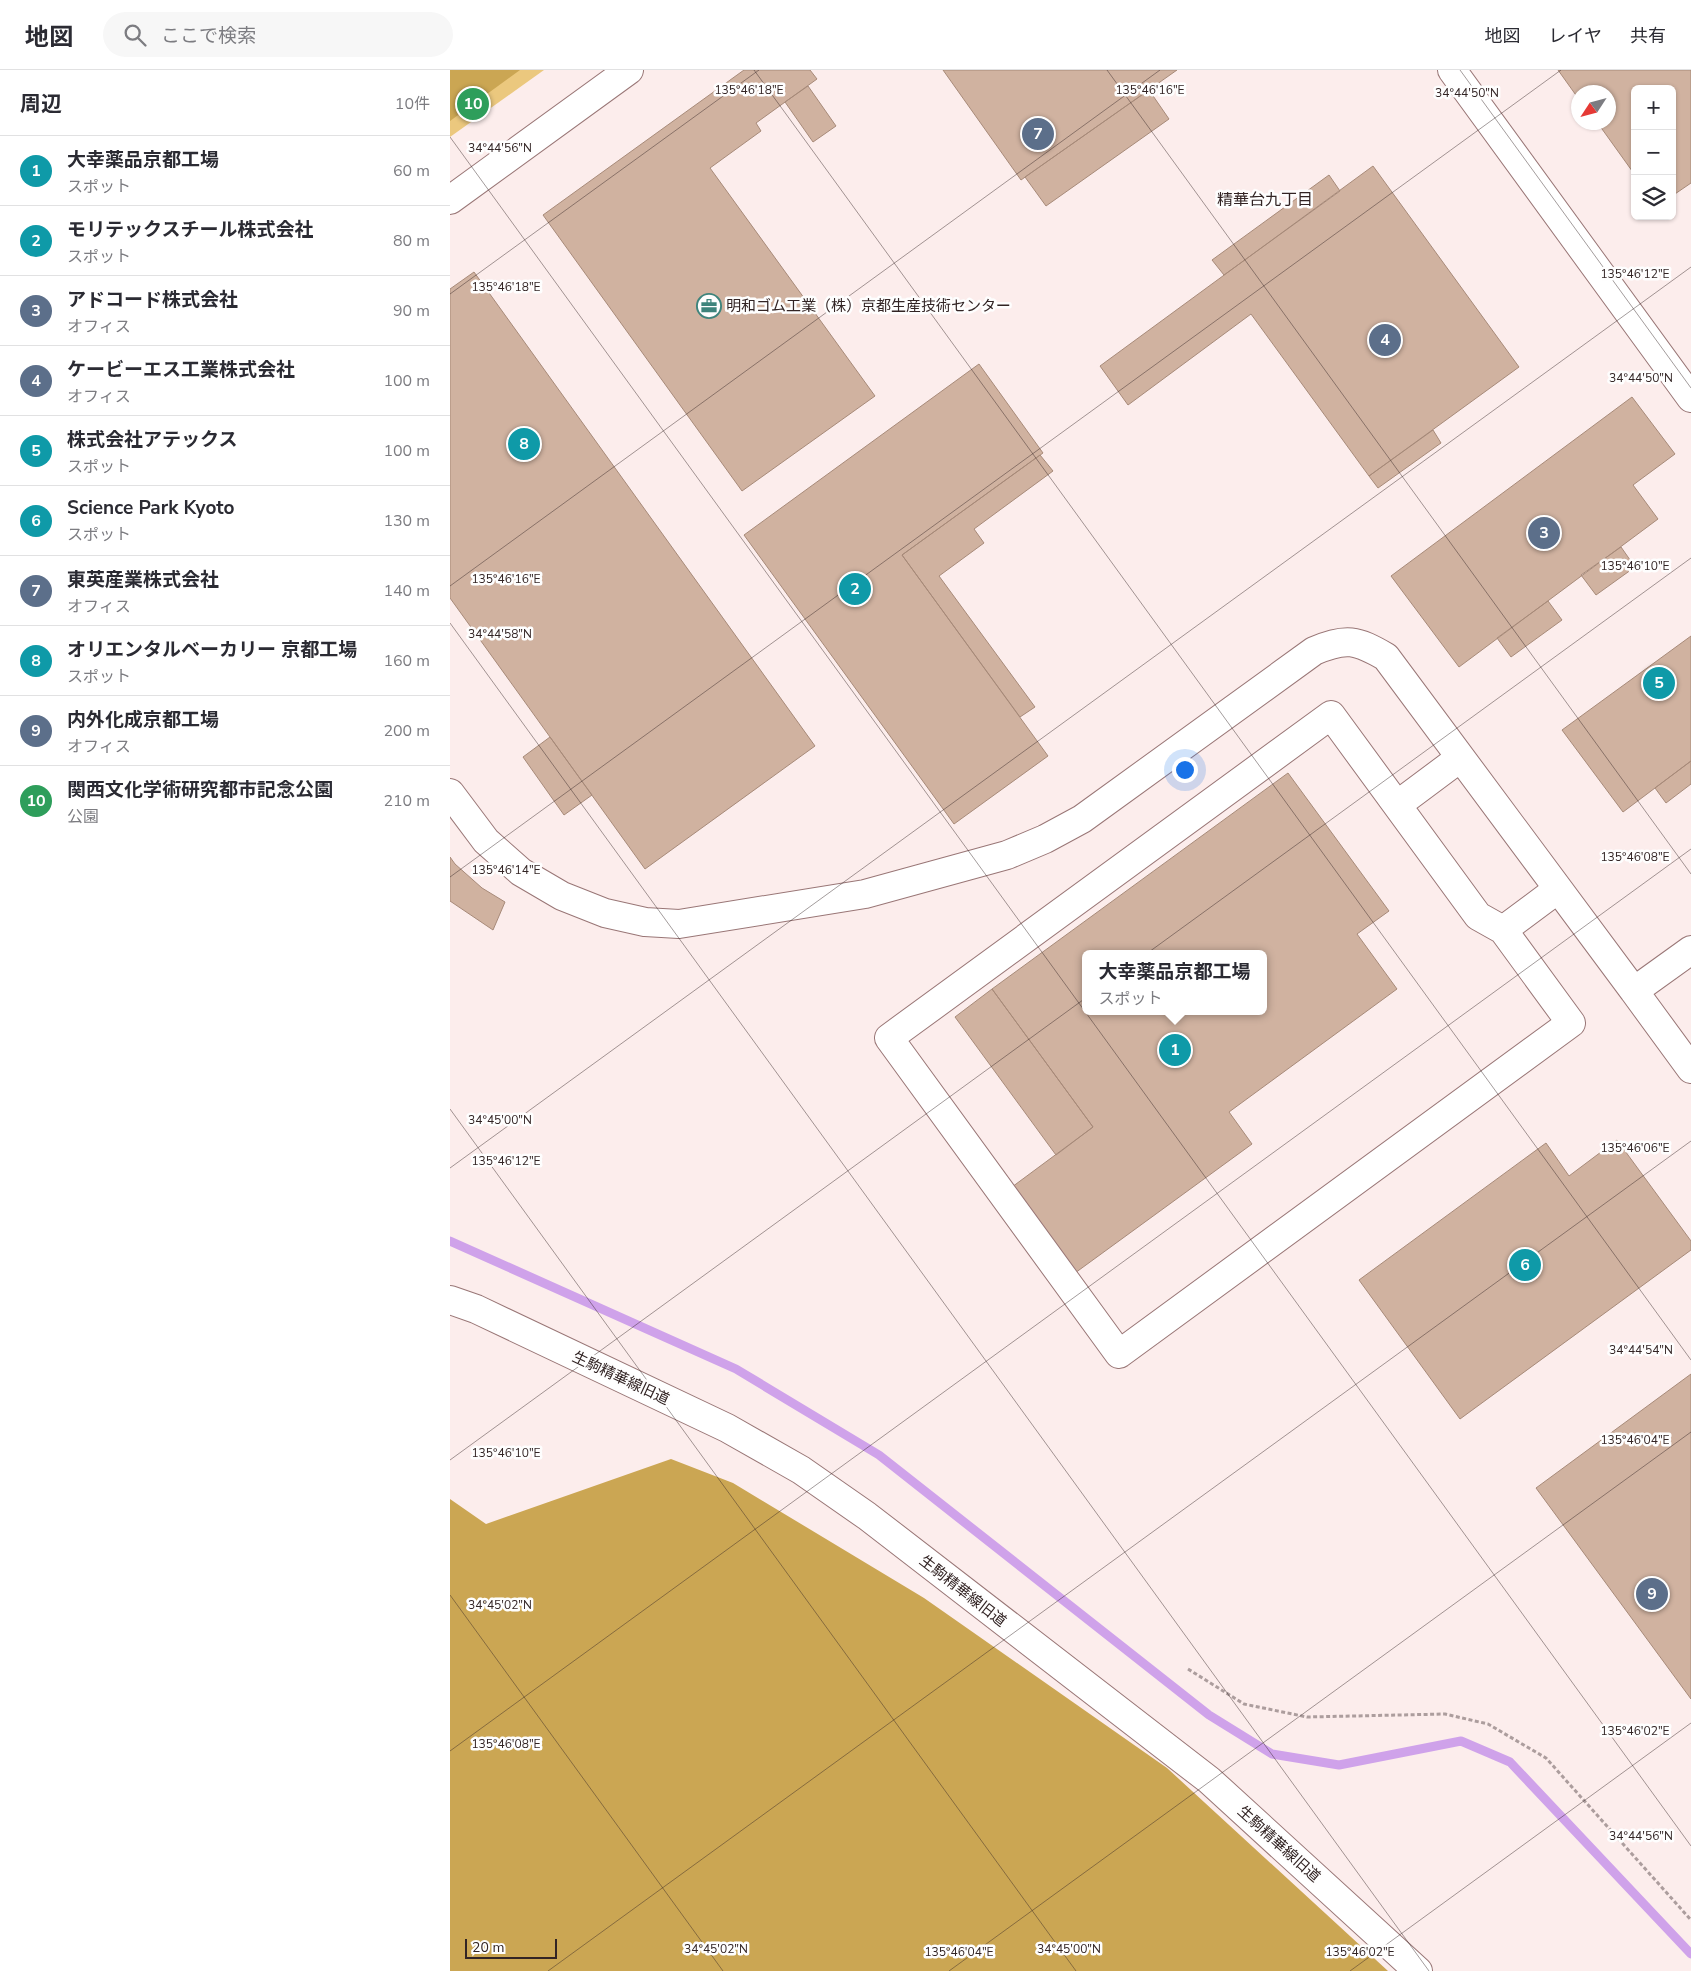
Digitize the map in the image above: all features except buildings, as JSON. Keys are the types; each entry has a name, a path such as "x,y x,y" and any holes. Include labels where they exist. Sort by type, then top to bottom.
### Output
{"street":[{"path":"450,200 629,70"},
{"path":"1452,70 1691,398"},
{"path":"450,793 486,841 521,872 562,896 605,913 645,922 679,924 865,894 1007,855 1045,839 1082,819 1314,651 1335,642 1352,642 1372,649 1386,657 1691,1069"},
{"path":"1331,715 1478,916 1502,930 1571,1023 1119,1354 889,1038 1331,715"},
{"path":"1397,805 1460,758"},
{"path":"1502,930 1558,889"},
{"path":"1634,991 1691,950"},
{"name":"生駒精華線旧道","path":"450,1300 476,1309 727,1428 801,1470 867,1516 1209,1780 1418,1971"}],"path":[{"path":"1188,1669 1244,1704 1307,1717 1445,1714 1488,1724 1546,1758 1691,1920"}],"shaded area":[{"path":"450,70 544,70 450,137"},
{"path":"450,70 520,70 450,121"},
{"path":"671,1459 733,1483 924,1598 1167,1768 1388,1971 450,1971 450,1499 486,1524"}],"waterway":[{"path":"450,1241 736,1369 879,1455 1209,1715 1272,1754 1339,1765 1461,1741 1510,1762 1691,1954"}],"place":[{"name":"関西文化学術研究都市記念公園","path":"473,104"},
{"name":"東英産業株式会社","path":"1038,134"},
{"name":"明和ゴム工業（株）京都生産技術センター","path":"709,306"},
{"name":"ケービーエス工業株式会社","path":"1385,340"},
{"name":"オリエンタルベーカリー 京都工場","path":"524,444"},
{"name":"アドコード株式会社","path":"1544,533"},
{"name":"モリテックスチール株式会社","path":"855,589"},
{"name":"株式会社アテックス","path":"1659,683"},
{"name":"大幸薬品京都工場","path":"1175,1050"},
{"name":"Science Park Kyoto","path":"1525,1265"},
{"name":"内外化成京都工場","path":"1652,1594"}],"district":[{"name":"精華台九丁目","path":"1265,199"}]}
